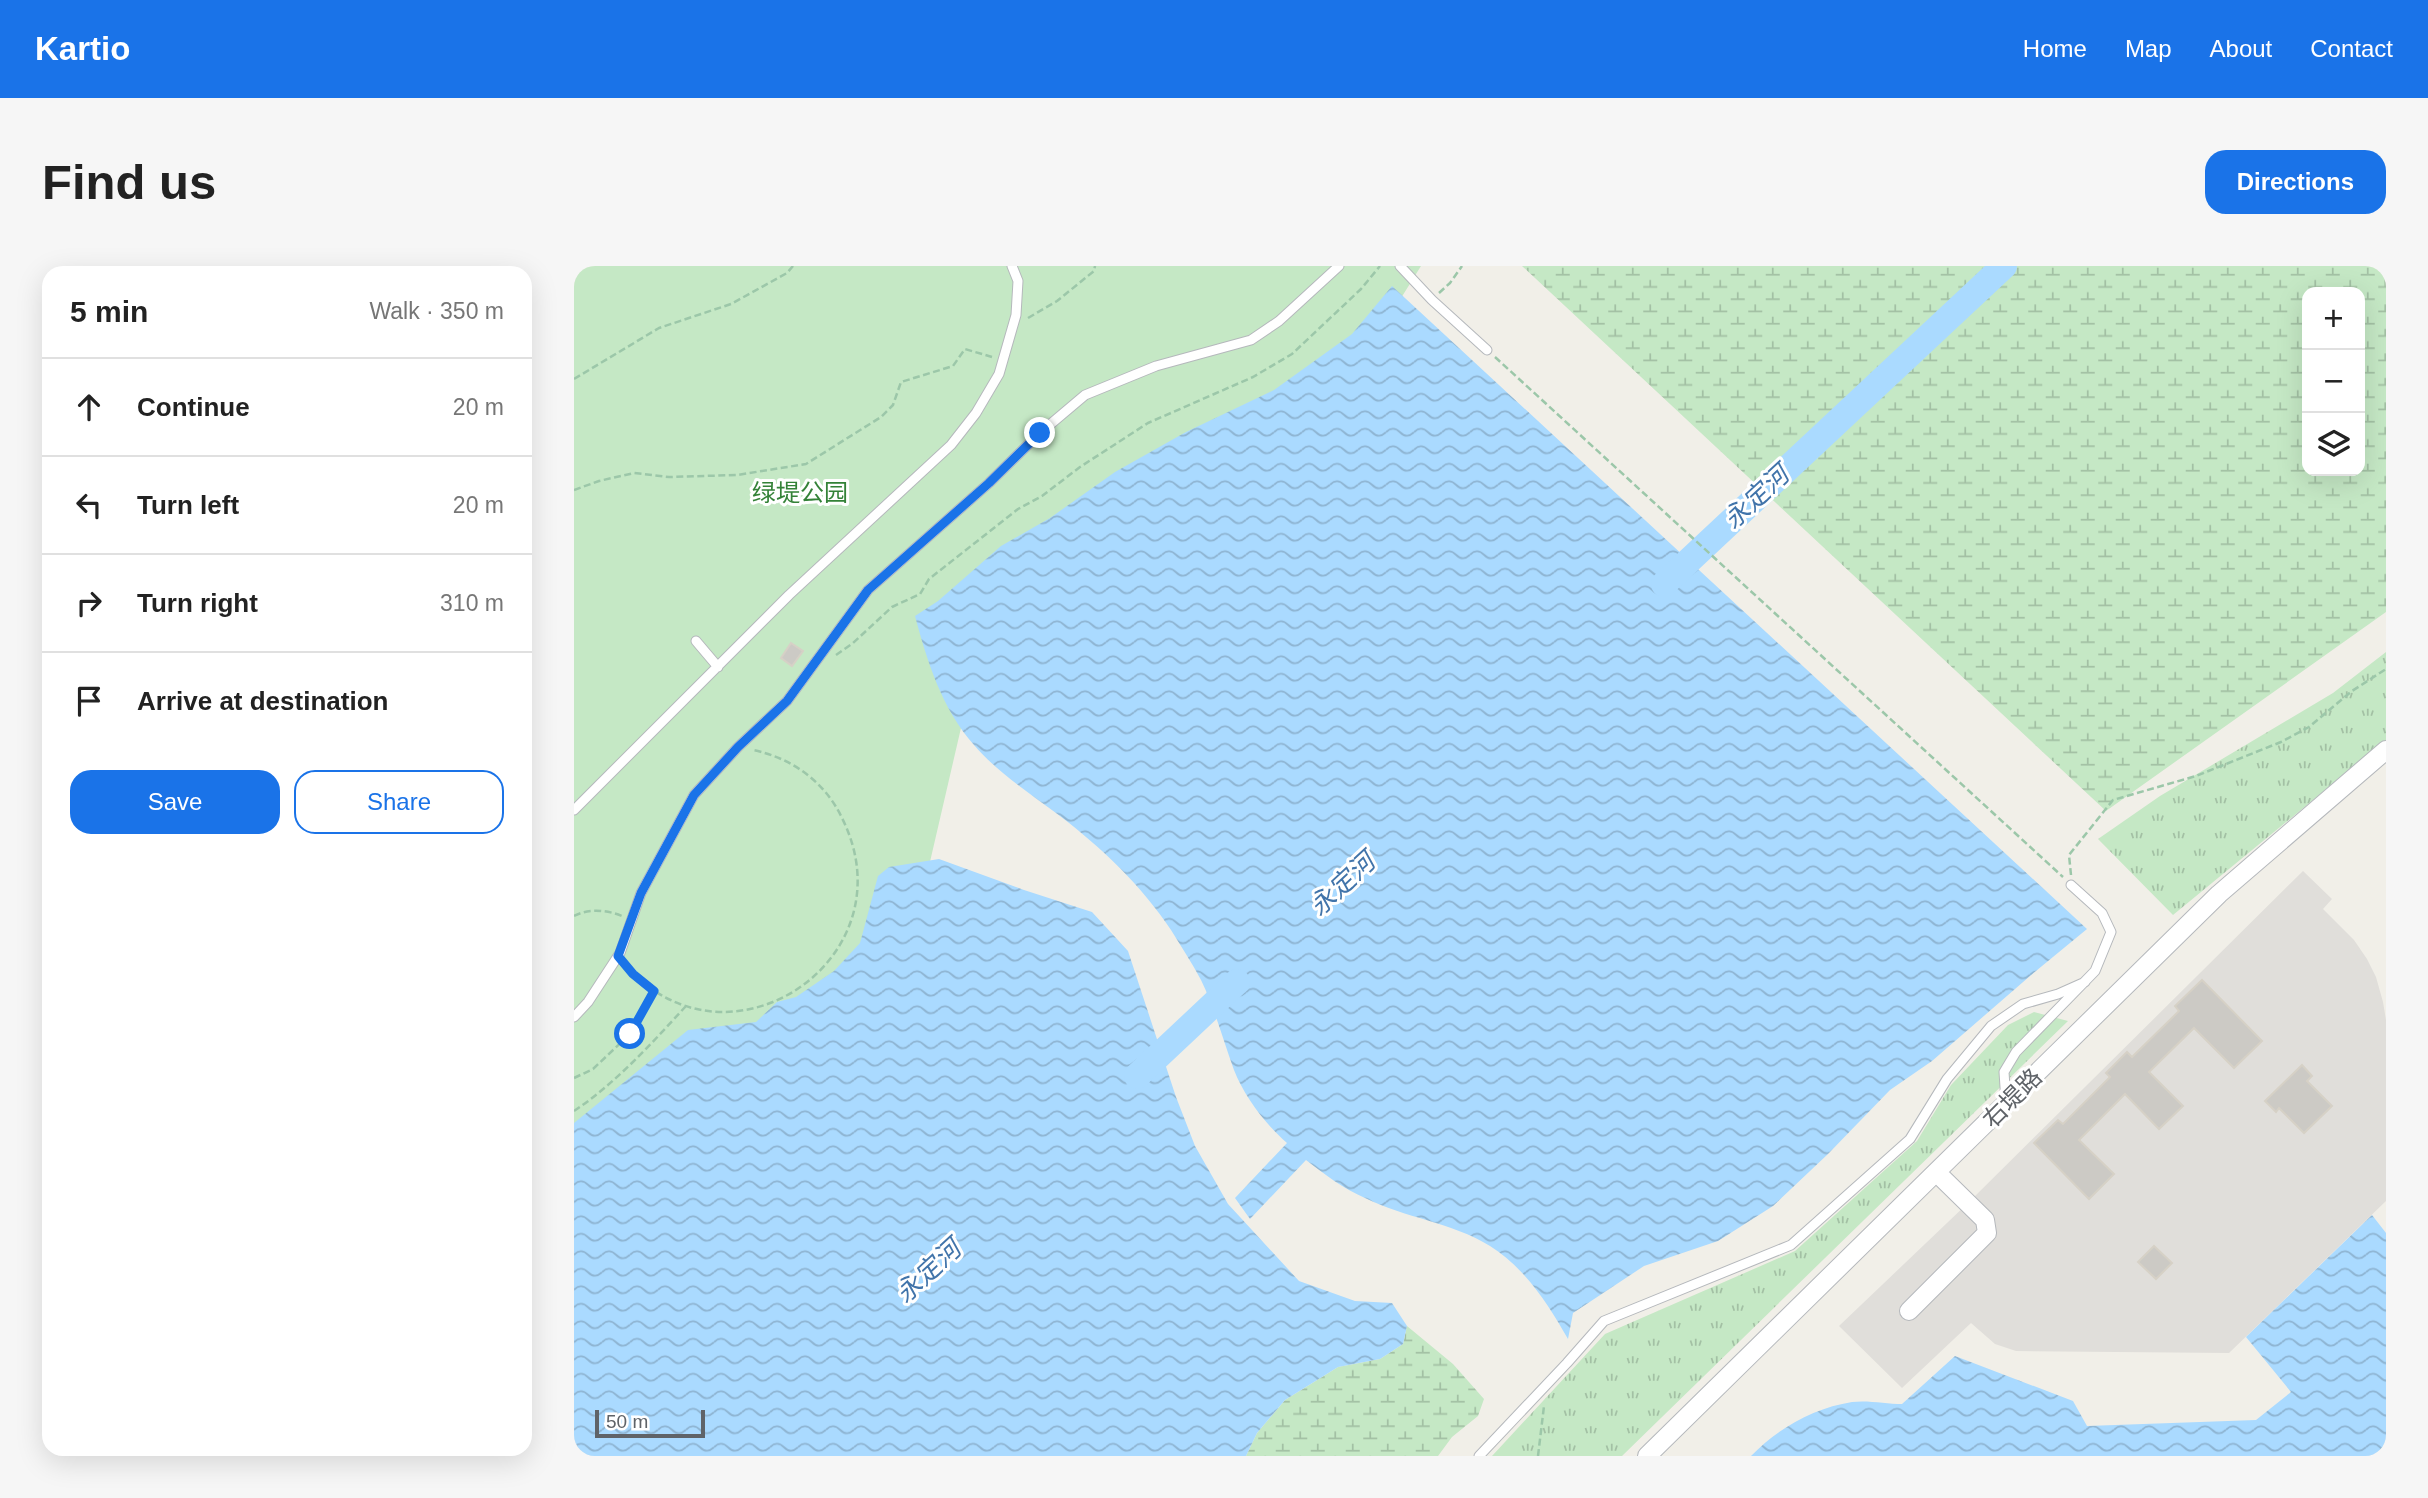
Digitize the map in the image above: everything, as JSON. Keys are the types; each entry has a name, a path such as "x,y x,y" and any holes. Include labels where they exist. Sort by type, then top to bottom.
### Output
{"street":[{"name":"右堤路","path":"1647,1456 2219,894 2386,750"},
{"path":"1909,1311 1987,1233 1985,1220 1936,1172"}],"lane":[{"path":"574,810 789,595 951,445 976,413 999,374 1013,326 1018,281 1012,266"},
{"path":"574,1017 588,1002 618,956 641,893 694,795 738,747 787,701 868,590 1085,395 1156,366 1251,340 1279,321 1339,266"},
{"path":"1400,266 1432,300 1487,350"},
{"path":"696,641 718,667"},
{"path":"2006,1104 2004,1072 2015,1052 2095,971 2111,932 2102,913 2071,885"},
{"path":"1479,1456 1604,1321 1791,1245 1910,1139 1947,1079 1991,1026 2023,1004 2080,986"}],"path":[{"path":"574,379 659,328 731,304 793,266"},
{"path":"1013,326 1057,301 1094,271 1096,266"},
{"path":"817,659 835,656 892,607 920,594 929,579 1018,509 1042,496 1080,467 1148,423 1253,377 1292,354 1361,289 1380,266"},
{"path":"1432,300 1450,283 1462,266"},
{"path":"574,490 634,473 669,477 737,475 806,464 881,417 893,405 901,382 953,366 965,349 992,357 1002,364"},
{"path":"1487,350 2071,885"},
{"path":"2071,885 2069,855 2113,800 2196,776 2281,741 2309,727 2352,691 2386,669"},
{"path":"618,956 633,974 654,991 686,1006 716,1012 737,1011 777,1002 811,981 837,952 853,916 859,877 852,838 834,802 807,773 773,754 738,747"},
{"path":"574,916 591,911 610,911 632,920"},
{"path":"574,1078 593,1069 630,1034 654,991"},
{"path":"574,1111 628,1065 686,1006"},
{"path":"1538,1456 1545,1409 1539,1393"}],"shaded area":[{"path":"2303,871 2332,899 2323,909 2354,940 2367,959 2376,977 2383,1002 2386,1020 2386,1201 2229,1353 2016,1351 1995,1344 1971,1323 1902,1388 1839,1326 1969,1202"}],"green space":[{"name":"绿堤公园","path":"574,266 1421,266 1325,420 986,620 923,892 760,1064 574,1182"},
{"path":"1522,266 2386,266 2386,612 2106,811"},
{"path":"2386,652 2386,740 2173,915 2098,839 2160,796 2333,693"},
{"path":"2034,1012 2068,1021 1622,1456 1492,1456 1605,1334 1795,1251 1917,1141 1951,1085 2008,1025"},
{"path":"1407,1326 1453,1364 1484,1399 1478,1416 1452,1437 1438,1456 1246,1456 1257,1433 1285,1400 1338,1367 1380,1359 1403,1344"}],"water":[{"path":"1392,286 2087,929 1932,1061 1890,1090 1773,1206 1718,1241 1644,1266 1573,1313 1568,1339 1544,1300 1525,1276 1490,1246 1460,1231 1380,1205 1334,1181 1306,1160 1250,1219 1235,1198 1287,1143 1264,1119 1244,1090 1198,974 1160,914 1120,868 1076,828 993,765 974,745 944,700 915,616 938,601 1001,546 1050,518 1115,472 1186,432 1274,390 1352,334"},
{"path":"939,859 1092,912 1128,951 1195,1146 1228,1204 1299,1281 1355,1301 1392,1303 1407,1326 1403,1344 1380,1359 1338,1367 1285,1400 1257,1433 1246,1456 574,1456 574,1123 688,1030 756,1022 777,1002 796,997 834,971 860,943 878,876 889,867"},
{"path":"2372,1215 2386,1233 2386,1456 1751,1456 1785,1428 1824,1409 1852,1402 1902,1404 1955,1356 2073,1401 2087,1426 2256,1420 2291,1392 2246,1337"}],"building":[{"path":"791,643 803,651 792,666 781,658"},
{"path":"2202,980 2262,1041 2234,1068 2194,1028 2149,1072 2183,1106 2159,1129 2125,1094 2079,1140 2114,1174 2089,1199 2034,1143 2058,1120 2063,1124 2110,1077 2106,1073 2127,1052 2132,1057 2179,1011 2175,1006"},
{"path":"2302,1065 2312,1076 2307,1081 2332,1106 2304,1133 2279,1108 2276,1112 2265,1101"},
{"path":"2154,1246 2172,1263 2156,1279 2138,1262"}],"waterway":[{"name":"永定河","path":"1664,584 2004,266"},
{"name":"永定河","path":"1137,1076 1237,982"}],"route":[{"path":"630,1034 654,991 633,974 618,956 641,893 694,795 738,747 787,701 868,590 989,483 1040,433"}]}
